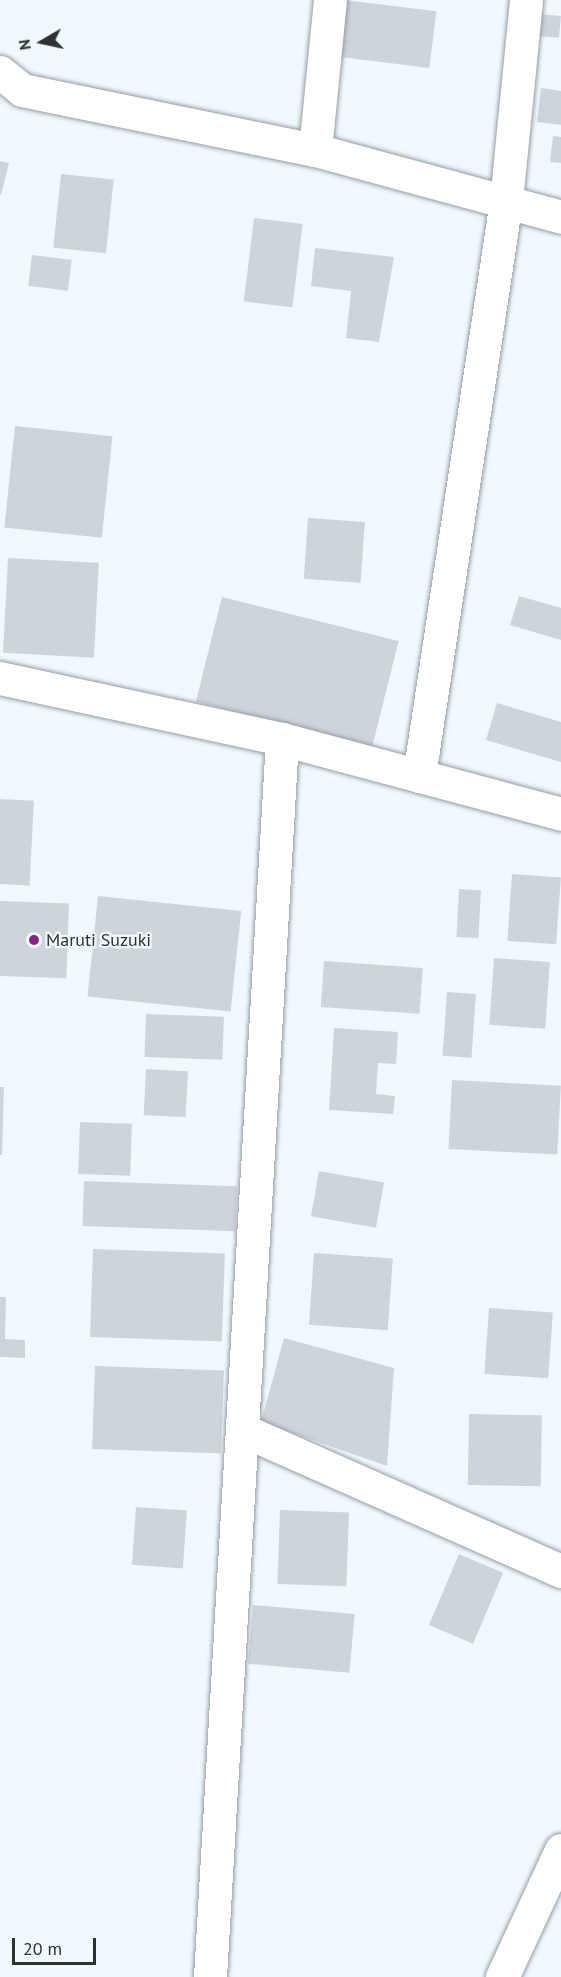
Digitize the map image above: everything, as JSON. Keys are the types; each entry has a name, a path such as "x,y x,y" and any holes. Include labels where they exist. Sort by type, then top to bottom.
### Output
{"street":[{"path":"315,150 330,0"},
{"path":"419,776 506,201 526,0"},
{"path":"7,86 315,150 561,217"},
{"path":"0,678 282,739 561,814"},
{"path":"210,1977 245,1431 282,739"},
{"path":"245,1431 561,1571"},
{"path":"502,1977 561,1850"}],"building":[{"path":"344,0 436,11 429,68 337,57"},
{"path":"539,14 561,16 559,38 537,36"},
{"path":"541,88 561,91 561,125 537,122"},
{"path":"553,136 561,137 561,163 550,162"},
{"path":"0,161 9,163 1,195 0,194"},
{"path":"61,174 114,180 106,253 53,248"},
{"path":"254,218 303,224 292,307 244,301"},
{"path":"315,248 394,257 379,342 346,338 351,291 311,286"},
{"path":"32,255 72,260 68,291 28,286"},
{"path":"15,426 112,436 102,538 4,527"},
{"path":"308,518 365,522 361,583 304,579"},
{"path":"8,558 99,563 94,658 3,653"},
{"path":"519,596 561,608 561,640 510,625"},
{"path":"222,597 399,641 372,746 196,702"},
{"path":"497,703 561,722 561,762 486,740"},
{"path":"0,799 34,801 30,886 0,884"},
{"path":"512,874 561,877 556,944 507,941"},
{"path":"459,889 481,890 478,938 456,937"},
{"path":"98,896 241,911 231,1011 87,996"},
{"name":"Maruti Suzuki","path":"0,901 69,903 66,978 0,976"},
{"path":"494,958 550,962 545,1029 489,1025"},
{"path":"324,961 423,968 420,1014 321,1007"},
{"path":"447,992 476,994 471,1058 443,1056"},
{"path":"146,1014 224,1017 222,1060 144,1057"},
{"path":"334,1028 398,1032 396,1064 378,1063 376,1094 395,1096 393,1114 329,1110"},
{"path":"146,1069 188,1071 186,1117 144,1115"},
{"path":"452,1080 561,1086 557,1155 448,1149"},
{"path":"0,1087 4,1087 2,1155 0,1155"},
{"path":"80,1122 132,1124 130,1176 78,1174"},
{"path":"319,1171 384,1182 376,1228 311,1216"},
{"path":"84,1181 237,1186 235,1231 82,1226"},
{"path":"93,1249 225,1254 222,1342 90,1337"},
{"path":"314,1253 393,1259 388,1330 309,1325"},
{"path":"0,1297 6,1297 5,1339 25,1340 25,1358 0,1357"},
{"path":"489,1308 553,1312 548,1378 484,1374"},
{"path":"284,1338 394,1368 387,1466 261,1422"},
{"path":"95,1366 224,1371 221,1453 92,1449"},
{"path":"469,1414 542,1415 541,1486 468,1485"},
{"path":"136,1507 187,1511 183,1568 132,1565"},
{"path":"280,1510 349,1512 346,1586 277,1584"},
{"path":"459,1554 503,1573 473,1644 429,1625"},
{"path":"253,1605 355,1614 349,1673 248,1664"}],"place":[{"name":"Maruti Suzuki","path":"34,940"}]}
